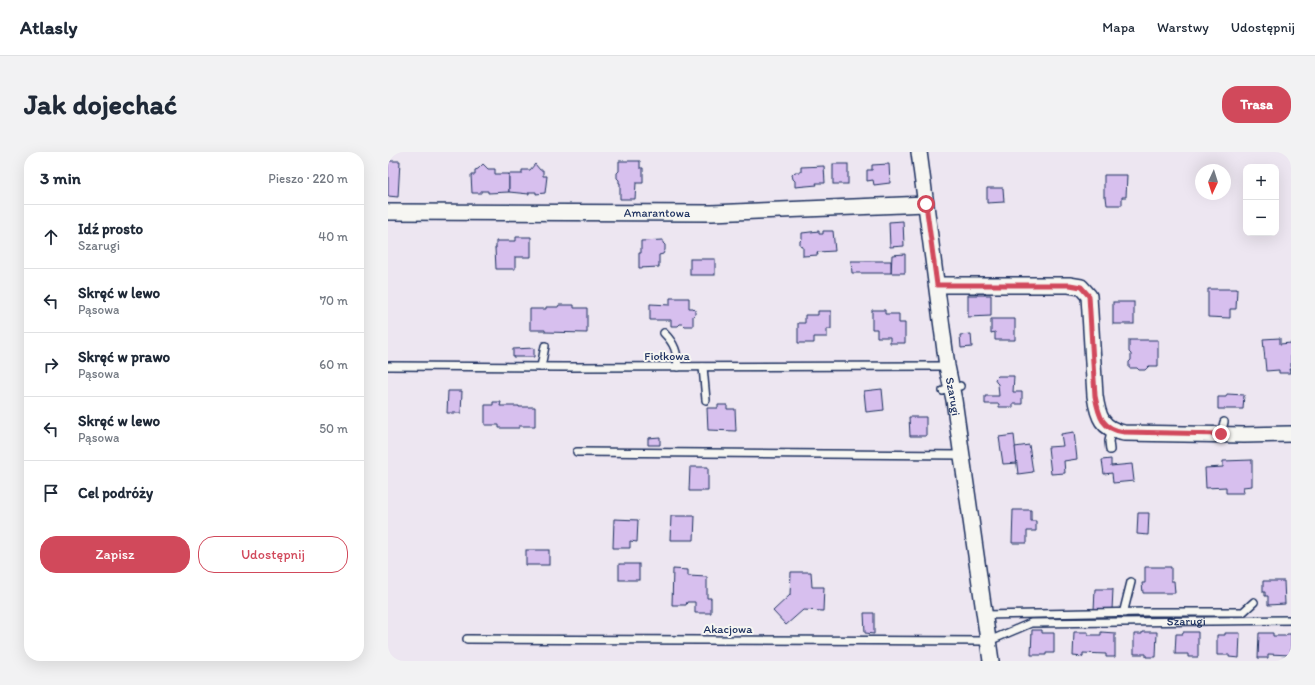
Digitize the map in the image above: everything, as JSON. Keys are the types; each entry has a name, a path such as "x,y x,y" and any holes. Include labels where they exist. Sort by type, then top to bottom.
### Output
{"street":[{"name":"Szarugi","path":"919,152 958,448 991,661"},
{"name":"Amarantowa","path":"388,212 712,212 926,204"},
{"path":"937,285 1070,285 1090,290 1089,296 1095,352 1095,396 1097,408 1102,419 1110,429 1124,432 1222,428 1291,434"}],"lane":[{"path":"664,333 672,341 678,367"},
{"path":"541,367 545,346"},
{"name":"Fiołkowa","path":"388,366 947,366"},
{"path":"703,367 706,400"},
{"path":"1110,450 1109,441 1112,429"},
{"path":"577,452 958,448"},
{"path":"1124,613 1131,582"},
{"path":"985,615 1243,612 1254,602"},
{"name":"Szarugi","path":"989,641 1031,623 1291,620"},
{"name":"Akacjowa","path":"468,639 989,641"}],"building":[{"path":"388,161 400,161 398,197 388,196"},
{"path":"619,161 640,161 640,168 643,168 643,183 636,183 635,199 620,199 620,183 617,178"},
{"path":"483,164 488,169 495,169 495,174 509,174 509,192 488,193 488,191 481,191 481,193 472,193 471,175 475,175 475,170"},
{"path":"535,164 540,170 543,170 543,176 547,176 545,193 536,194 536,192 529,192 529,194 509,192 509,174 522,174 522,170 530,170"},
{"path":"833,164 848,164 848,184 833,184"},
{"path":"889,164 890,183 874,185 873,180 867,181 867,170 872,170 872,165"},
{"path":"824,166 825,183 795,187 795,181 792,175 795,172 801,172 801,167"},
{"path":"1104,175 1127,175 1126,197 1122,197 1122,205 1107,205 1106,197 1104,197"},
{"path":"987,188 1003,188 1004,202 987,203"},
{"path":"903,221 904,246 890,247 889,222"},
{"path":"819,231 819,234 823,234 823,231 833,231 835,251 817,252 818,255 803,256 803,247 800,245 802,233"},
{"path":"516,237 531,237 531,257 515,257 515,269 496,269 496,241 516,241"},
{"path":"663,240 665,250 663,254 659,255 659,267 639,268 641,241"},
{"path":"905,254 905,273 891,273 892,255"},
{"path":"690,259 715,259 715,275 690,275"},
{"path":"851,261 891,261 891,273 852,273"},
{"path":"1208,289 1237,289 1236,309 1230,309 1230,318 1208,317"},
{"path":"968,295 991,295 991,316 968,317"},
{"path":"670,298 689,298 689,308 693,308 695,310 695,314 693,316 693,326 685,326 680,324 678,326 671,326 671,320 650,320 650,304 670,305"},
{"path":"1113,302 1134,302 1134,324 1113,324"},
{"path":"559,305 574,305 574,308 587,308 587,333 545,332 545,330 530,330 530,309 546,309 546,307 558,307"},
{"path":"872,310 885,310 885,314 899,314 899,323 905,323 905,343 890,343 890,337 877,337 877,329 872,329"},
{"path":"818,311 831,311 831,329 827,329 827,337 814,337 814,343 798,343 798,323 805,323 805,315 818,315"},
{"path":"991,319 1015,319 1015,340 995,340 995,332 991,333"},
{"path":"971,334 972,347 961,348 960,335"},
{"path":"1280,338 1280,344 1291,343 1290,373 1279,373 1279,370 1266,371 1263,339"},
{"path":"1129,340 1158,340 1158,366 1149,366 1145,370 1129,368 1131,354 1129,352"},
{"path":"534,348 534,357 513,357 513,349"},
{"path":"998,376 1014,376 1013,392 1022,392 1022,404 1013,404 1013,407 999,407 999,404 985,404 985,396 999,396 998,384 995,379"},
{"path":"882,389 884,410 866,412 864,391"},
{"path":"448,391 462,391 461,413 447,413"},
{"path":"1227,394 1244,395 1243,409 1218,409 1218,397 1226,397"},
{"path":"493,402 501,402 500,406 535,407 535,426 499,428 499,425 485,425 485,405 493,405"},
{"path":"718,405 727,405 727,409 735,409 736,431 708,430 707,408 718,408"},
{"path":"909,417 926,417 926,436 910,436"},
{"path":"1074,432 1077,459 1064,461 1065,473 1051,474 1048,447 1063,446 1061,434"},
{"path":"1014,435 1017,463 1003,464 999,437"},
{"path":"660,437 660,445 648,445 648,438"},
{"path":"1029,445 1033,472 1018,474 1015,447"},
{"path":"1111,459 1111,466 1132,464 1134,481 1113,483 1112,473 1104,474 1102,460"},
{"path":"1252,460 1252,486 1243,487 1244,493 1226,493 1226,487 1206,488 1205,468 1223,467 1223,461"},
{"path":"690,467 708,467 708,491 689,491"},
{"path":"1013,510 1031,510 1031,521 1036,521 1036,531 1027,531 1027,543 1012,543"},
{"path":"1138,513 1149,513 1148,535 1137,534"},
{"path":"671,516 695,516 694,540 670,540"},
{"path":"614,519 638,520 637,542 630,541 630,548 613,548"},
{"path":"526,550 549,550 549,565 526,565"},
{"path":"619,564 639,564 639,580 619,580"},
{"path":"1145,567 1171,567 1171,581 1174,581 1175,593 1143,593 1142,583 1145,583"},
{"path":"673,569 688,570 688,576 707,577 707,598 711,598 711,613 695,613 695,602 687,602 686,605 672,605"},
{"path":"791,572 811,572 812,587 824,587 823,611 803,610 786,625 773,611 790,595"},
{"path":"1263,581 1284,581 1285,604 1268,605 1268,596 1265,596 1265,592 1263,592"},
{"path":"1095,589 1113,589 1112,610 1094,610"},
{"path":"864,613 874,613 874,634 865,633"},
{"path":"1032,630 1042,630 1042,633 1054,633 1054,653 1046,653 1046,655 1031,655"},
{"path":"1074,632 1088,632 1088,635 1101,635 1101,632 1115,633 1115,657 1106,657 1106,654 1083,653 1083,657 1073,656"},
{"path":"1142,632 1157,632 1156,657 1146,657 1146,654 1134,654 1134,634 1142,634"},
{"path":"1183,632 1198,632 1198,657 1188,657 1188,654 1175,654 1176,634 1183,634"},
{"path":"1225,633 1240,633 1239,658 1229,657 1229,655 1217,655 1217,635 1225,635"},
{"path":"1259,633 1273,633 1273,636 1286,636 1287,634 1291,634 1291,655 1268,654 1268,658 1258,658"}],"route":[{"path":"926,204 937,285 1070,285 1081,287 1089,296 1095,396 1097,408 1102,419 1110,429 1124,432 1221,434"}]}
